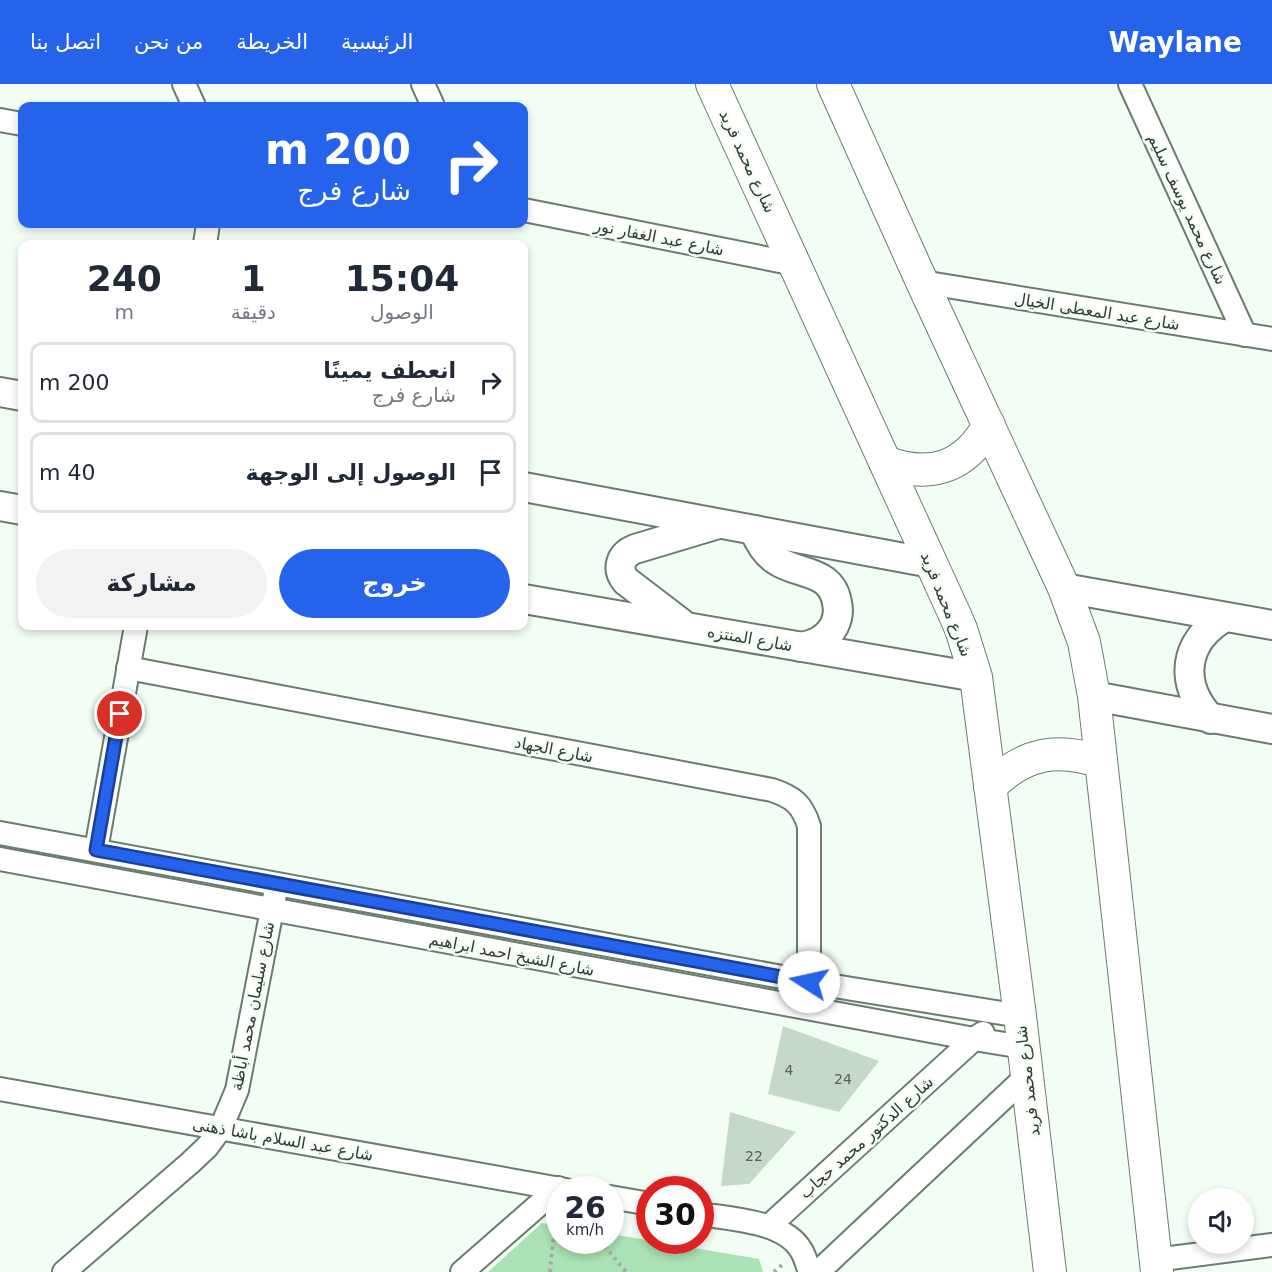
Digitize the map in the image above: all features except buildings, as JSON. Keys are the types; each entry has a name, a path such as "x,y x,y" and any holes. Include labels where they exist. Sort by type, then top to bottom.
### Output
{"main road":[{"name":"شارع محمد فريد","path":"712,84 961,629 976,677 1020,1016 1050,1272"},
{"path":"833,84 1064,588 1084,642 1094,696 1156,1266"},
{"path":"885,462 913,470 941,468 965,455 979,442 989,425"},
{"path":"990,787 1002,775 1033,758 1067,754 1084,756 1101,762"}],"street":[{"path":"184,84 192,102"},
{"path":"423,84 431,102"},
{"name":"شارع محمد يوسف سليم","path":"1130,84 1245,334"},
{"path":"0,120 18,123"},
{"name":"شارع عبد الغفار نور","path":"528,211 795,264"},
{"name":"شارع عبد المعطى الخيال","path":"922,282 1272,339"},
{"path":"0,392 18,395"},
{"path":"528,488 931,563"},
{"path":"0,506 18,509"},
{"path":"686,627 626,581 620,568 621,561 624,555 635,549 720,524"},
{"path":"754,530 758,541 773,558 786,566 816,575 832,588 836,598 837,618 827,636 820,642 800,647"},
{"path":"1064,588 1272,625"},
{"name":"شارع المنتزه","path":"528,600 976,677"},
{"path":"1211,719 1193,693 1189,675 1190,662 1198,640 1205,631 1225,617"},
{"path":"96,850 135,630"},
{"name":"شارع الجهاد","path":"128,668 785,794 805,813 809,826 809,982"},
{"path":"1094,696 1272,729"},
{"name":"شارع الشيخ احمد ابراهيم","path":"0,833 809,982 1020,1016"},
{"name":"شارع الشيخ احمد ابراهيم","path":"0,859 974,1039 1025,1061"},
{"name":"شارع سليمان محمد أباظة","path":"64,1272 190,1163 207,1147 221,1128 237,1090 276,884"},
{"name":"شارع الدكتور محمد حجاب","path":"769,1226 974,1039 1020,1016"},
{"path":"818,1272 1025,1061"},
{"name":"شارع عبد السلام باشا ذهنى","path":"0,1089 546,1186"},
{"path":"462,1272 546,1202"},
{"path":"714,1216 769,1226 787,1235 801,1249 810,1272"},
{"path":"1156,1266 1272,1245"}],"path":[{"path":"550,1272 553,1254"},
{"path":"611,1254 626,1272"}],"green space":[{"path":"542,1223 546,1224 546,1254 624,1254 624,1236 636,1238 636,1254 714,1254 714,1251 759,1259 763,1272 488,1272"}],"route":[{"path":"120,714 96,850 809,982"}]}
